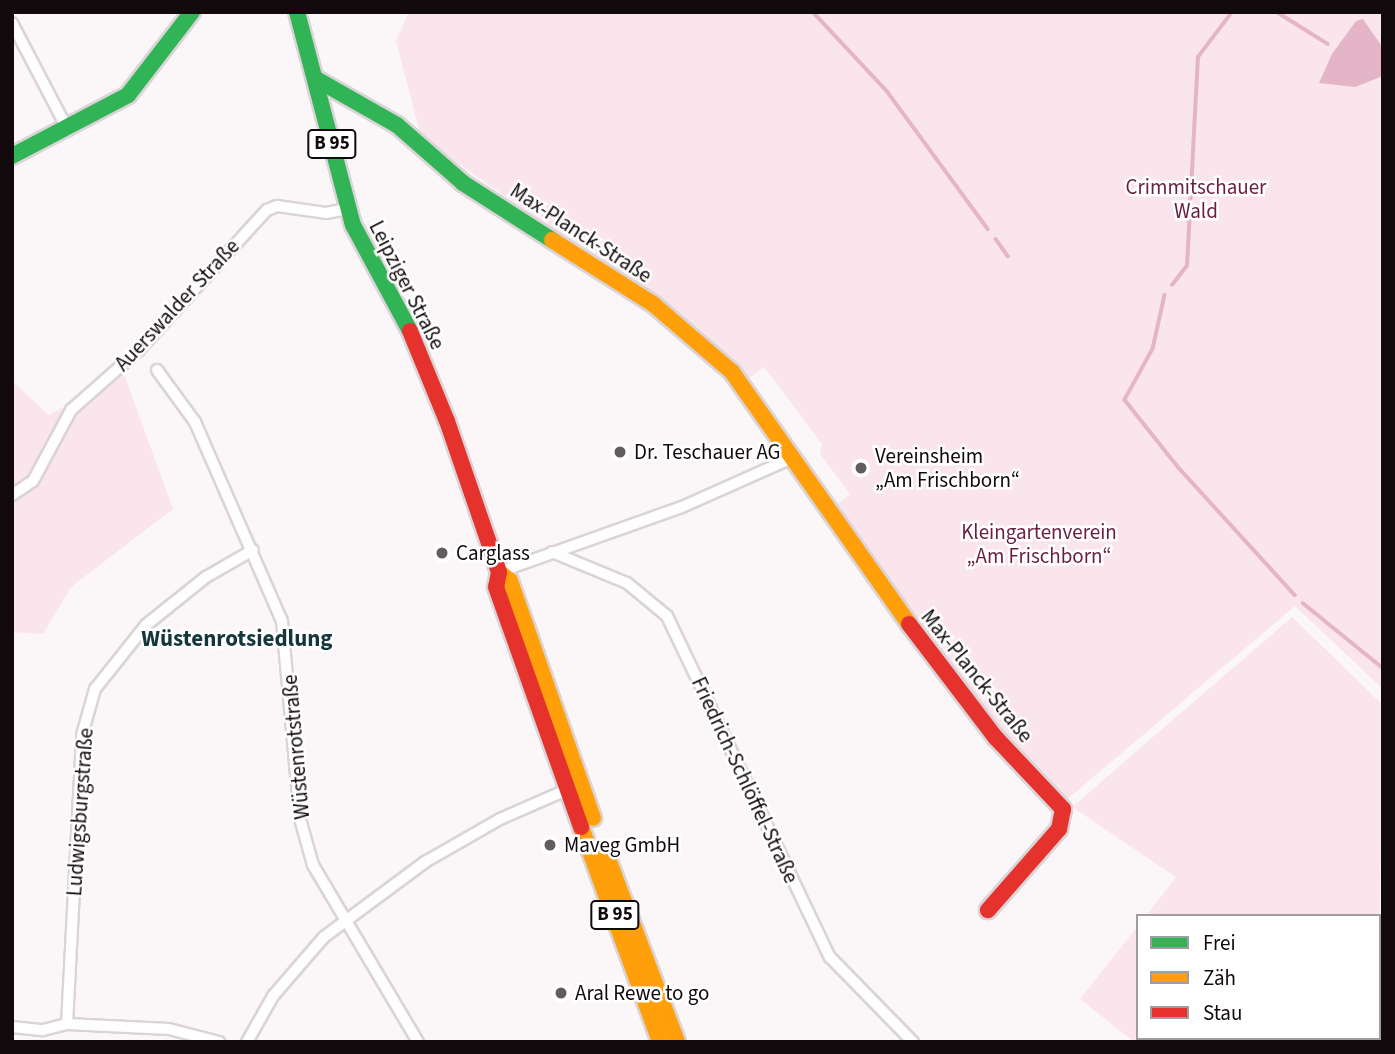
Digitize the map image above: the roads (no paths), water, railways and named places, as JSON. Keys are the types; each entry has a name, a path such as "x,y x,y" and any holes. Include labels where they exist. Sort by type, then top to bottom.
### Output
{"main road":[{"path":"12,156 68,131 128,94 192,12"},
{"name":"Leipziger Straße","path":"297,12 348,209 430,377 499,572 510,581 660,1042"},
{"name":"Max-Planck-Straße","path":"316,79 397,125 463,183 685,329 732,372 938,666 996,738 1063,808 1059,829 988,910"},
{"name":"Leipziger Straße","path":"575,786 677,1042"}],"street":[{"path":"12,23 68,131"},
{"name":"Auerswalder Straße","path":"12,495 33,481 71,410 139,351 267,210 348,209"},
{"name":"Wüstenrotstraße","path":"157,370 195,422 282,621 300,818 313,865 418,1042"},
{"path":"499,572 682,507 792,458"},
{"name":"Ludwigsburgstraße","path":"67,1024 82,735 95,689 125,647 169,604 253,550"},
{"name":"Friedrich-Schlöffel-Straße","path":"552,552 627,583 667,616 830,957 913,1042"},
{"path":"247,1042 273,996 324,937 425,862 500,819 575,786"},
{"path":"12,1027 43,1030 67,1024 169,1029 219,1042"}],"waterway":[{"path":"813,12 887,91 988,229"},
{"path":"1172,285 1187,266 1198,57 1232,12"},
{"path":"1277,12 1328,44"},
{"path":"996,239 1008,256"},
{"path":"1165,295 1153,349 1125,400 1179,468 1295,595"},
{"path":"1303,603 1383,668"}],"place":[{"name":"Dr. Teschauer AG","path":"620,452"},
{"name":"Vereinsheim „Am Frischborn“","path":"861,468"},
{"name":"Carglass","path":"442,553"},
{"name":"Maveg GmbH","path":"550,845"},
{"name":"Aral Rewe to go","path":"561,993"}],"district":[{"name":"Wüstenrotsiedlung","path":"237,639"}],"park label":[{"name":"Crimmitschauer Wald","path":"1196,199"},
{"name":"Kleingartenverein „Am Frischborn“","path":"1039,544"}]}
